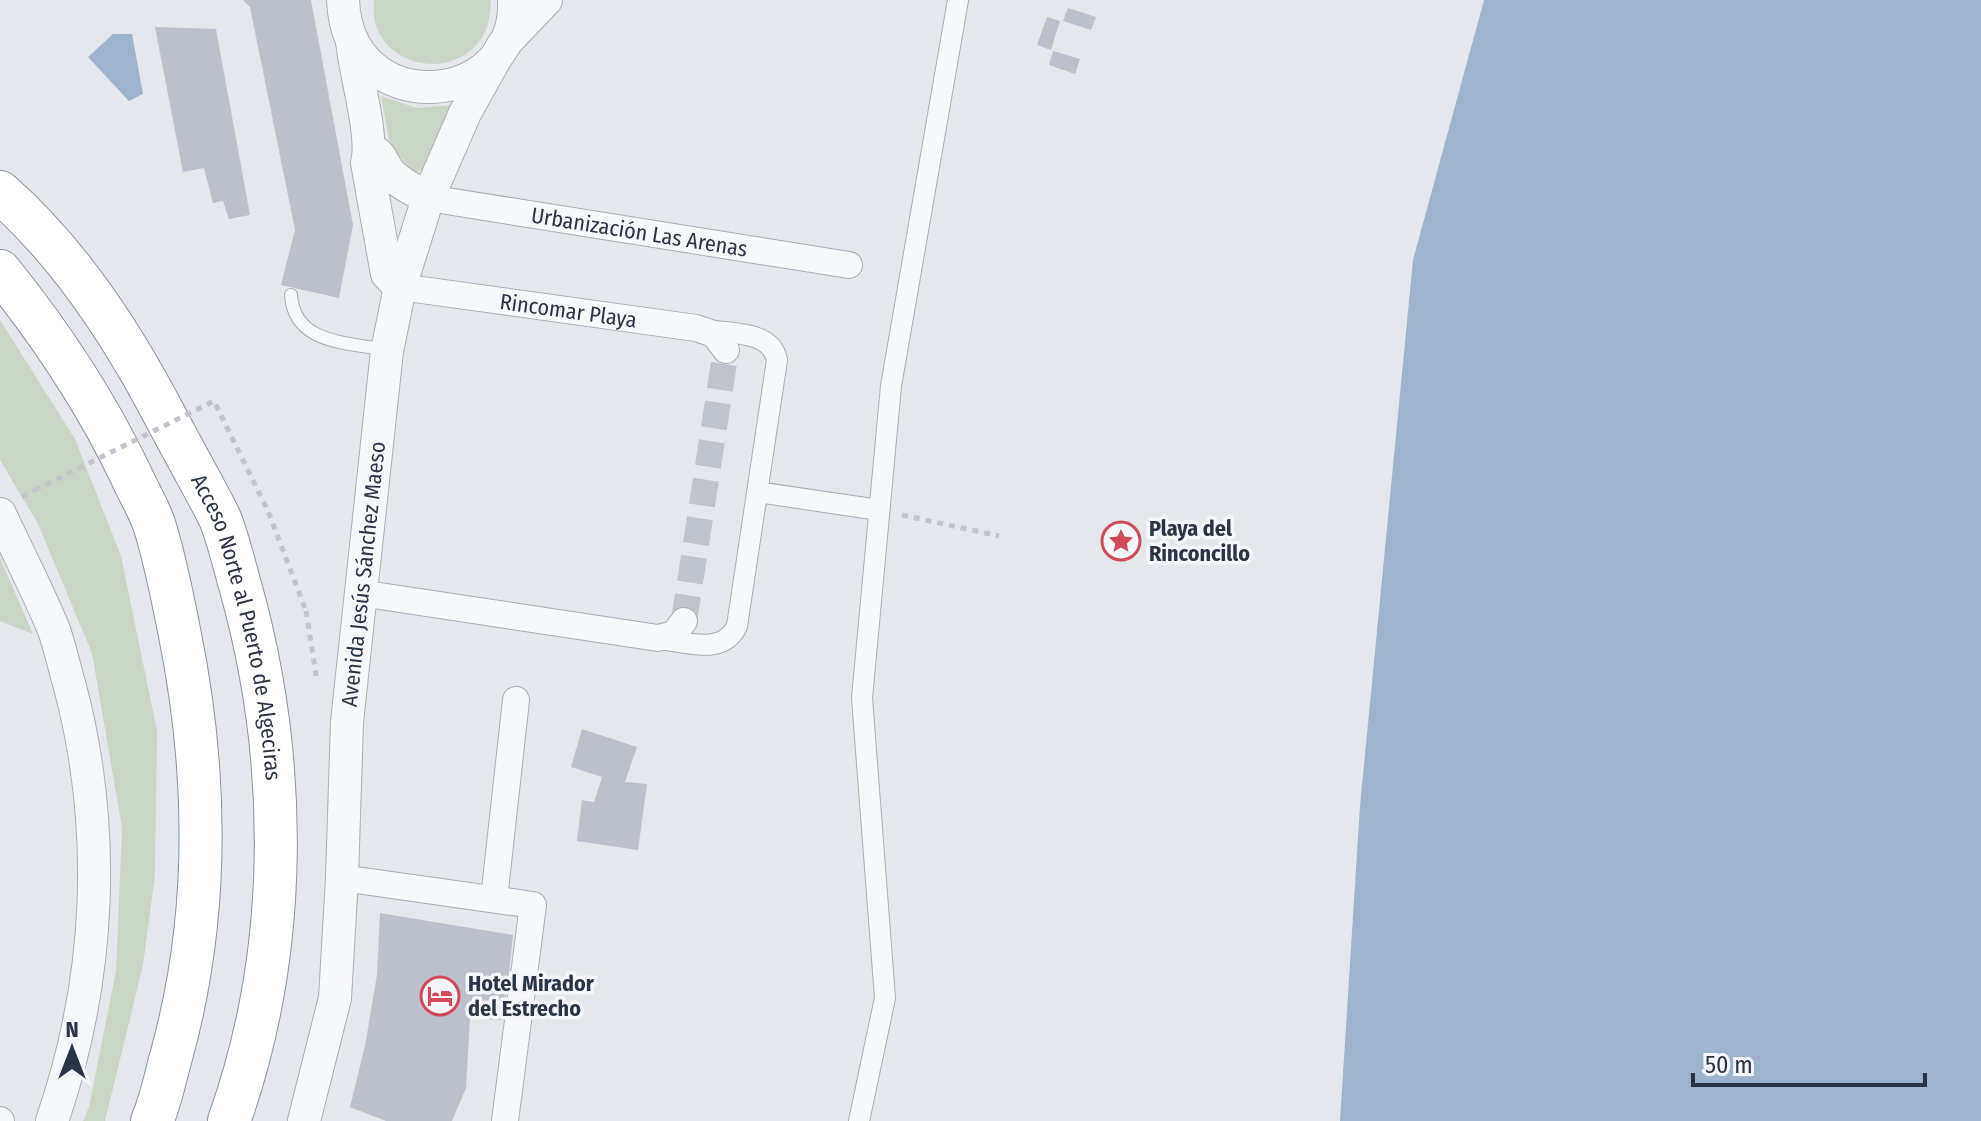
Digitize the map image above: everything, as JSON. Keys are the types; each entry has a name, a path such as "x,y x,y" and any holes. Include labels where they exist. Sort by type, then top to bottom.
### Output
{"highway":[{"name":"Acceso Norte al Puerto de Algeciras","path":"0,192 74,271 131,353 221,521 254,637 275,785 275,898 269,956 244,1080 229,1121"},
{"path":"0,271 30,308 78,378 116,444 153,522 187,670 197,738 202,829 197,929 181,1020 152,1121"}],"street":[{"path":"343,0 344,22 363,58 378,72 416,88 457,84 483,68 546,0"},
{"path":"503,45 511,25 514,0"},
{"path":"859,1121 885,998 862,698 891,386 958,0"},
{"path":"352,41 370,149 367,163 387,274 400,287"},
{"name":"Avenida Jesús Sánchez Maeso","path":"304,1121 335,998 347,722 387,351 400,287 428,198 465,113 503,45"},
{"path":"370,149 382,156 388,171 400,182 428,198"},
{"name":"Urbanización Las Arenas","path":"428,198 849,265"},
{"name":"Rincomar Playa","path":"400,287 706,330"},
{"path":"706,330 714,334 726,350"},
{"path":"360,593 713,646 721,644 737,626 777,360 772,347 762,338 706,330"},
{"path":"757,492 879,510"},
{"path":"0,514 54,632 79,723 93,814 95,884 90,962 68,1076 52,1121"},
{"path":"658,638 674,634 684,621"},
{"path":"494,899 516,700"},
{"path":"342,878 533,905 505,1121"}],"lane":[{"path":"291,295 297,319 316,335 387,351"}],"path":[{"path":"35,490 214,401 268,511 306,611"},
{"path":"879,510 999,536"}],"green space":[{"path":"374,0 491,2 487,27 475,47 458,59 438,64 418,62 399,55 384,41 375,23"},
{"path":"381,96 417,108 453,105 426,169 414,173 390,145"},
{"path":"0,320 75,439 121,556 157,731 155,875 143,965 105,1121 83,1121 89,1107 116,971 122,828 92,653 38,524 0,460"},
{"path":"0,558 33,634 0,621"}],"water":[{"path":"1484,0 1981,0 1981,1121 1340,1121 1360,806 1413,260"},
{"path":"113,34 132,34 143,94 129,101 88,57"}],"building":[{"path":"243,0 311,0 353,225 339,298 281,285 295,230 250,7"},
{"path":"1068,8 1096,17 1091,30 1063,21"},
{"path":"1047,17 1060,21 1051,50 1037,45"},
{"path":"155,27 216,29 250,215 229,219 223,201 213,203 204,168 183,172"},
{"path":"1053,51 1080,59 1075,74 1049,65"},
{"path":"582,729 637,747 625,782 647,784 638,850 577,841 582,800 594,802 602,777 571,767"},
{"name":"Hotel Mirador del Estrecho","path":"380,913 513,935 504,1020 470,1018 466,1088 452,1121 386,1121 350,1107 365,1046 377,975"}],"tunnel":[{"path":"684,621 726,350"}],"place":[{"name":"Playa del Rinconcillo","path":"1121,541"},
{"name":"Hotel Mirador del Estrecho","path":"440,996"}]}
